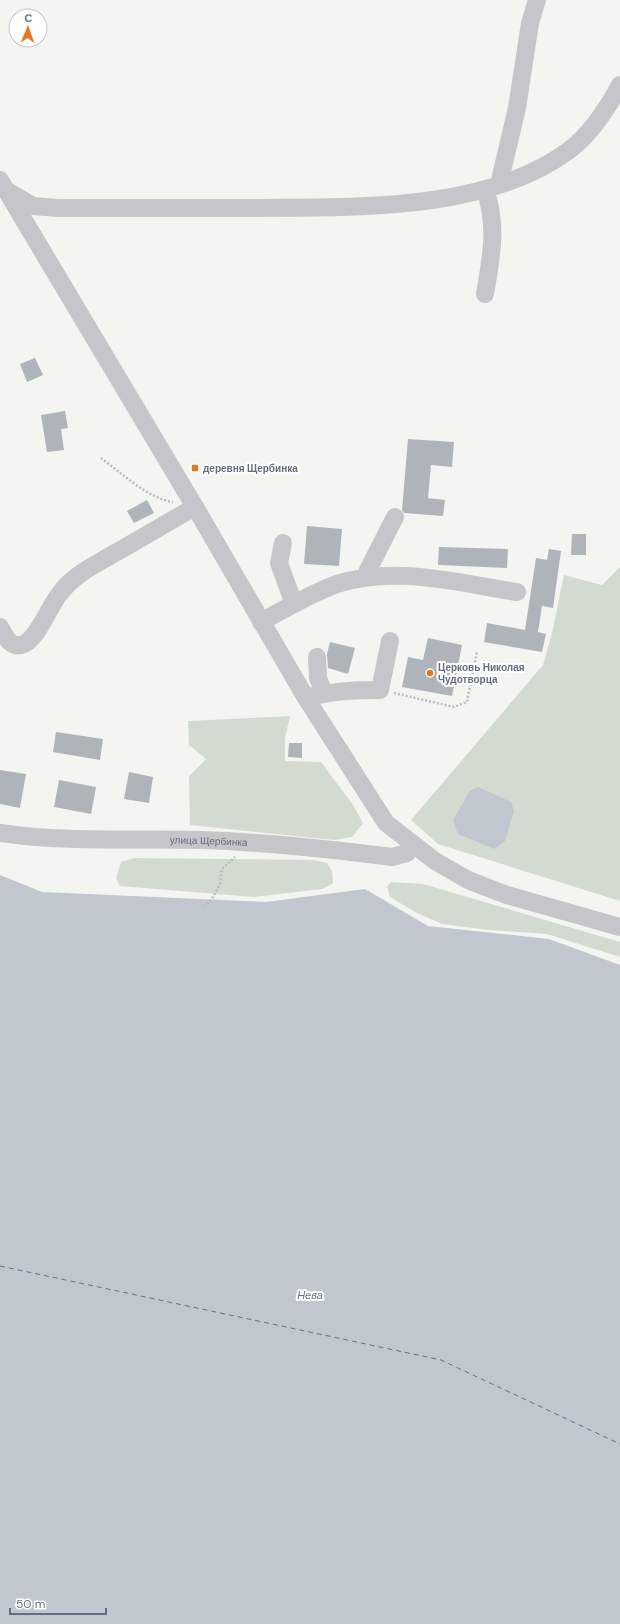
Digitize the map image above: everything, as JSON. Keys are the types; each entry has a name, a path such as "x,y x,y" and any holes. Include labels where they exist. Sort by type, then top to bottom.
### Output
{"street":[{"path":"485,294 493,249 492,217 489,202 492,187 517,108 530,23 536,1"},
{"path":"3,185 33,206 44,208 322,207 380,205 438,199 492,187 537,169 568,151 581,139 603,113 620,85"},
{"path":"3,185 194,506 306,698 386,823 435,861 468,880 507,895 620,927"},
{"path":"0,626 7,640 14,645 23,644 32,638 59,593 72,579 90,566 113,555 194,506"},
{"path":"367,577 368,570 395,517"},
{"path":"283,543 279,563 291,596 296,603"},
{"path":"261,622 296,603 337,584 367,577 396,574 517,592"},
{"path":"306,698 324,693 350,690 380,690 390,641"},
{"path":"317,657 318,678 324,693"},
{"name":"улица Щербинка","path":"0,833 23,836 67,838 246,841 304,846 392,857 407,853 413,844"}],"path":[{"path":"101,458 145,490 165,501 194,506"},
{"path":"380,690 454,707 467,702 477,651"},
{"path":"204,908 212,899 220,884 222,869 237,855 246,841"}],"shaded area":[{"path":"620,567 620,901 438,844 411,820 543,665 552,633 564,575 602,585"},
{"path":"290,716 285,738 285,761 321,762 353,805 363,823 352,837 334,840 190,825 189,776 206,759 189,745 188,721"},
{"path":"134,858 313,860 327,863 332,871 333,883 322,889 253,897 120,886 116,878 121,862"},
{"path":"391,882 423,884 620,942 620,957 547,934 489,930 442,924 415,912 390,897 387,887"}],"water":[{"path":"478,787 511,802 514,811 505,841 494,849 458,834 453,820 470,791"},
{"name":"Нева","path":"0,875 42,892 266,902 365,889 428,926 549,939 620,965 620,1624 0,1624"}],"building":[{"path":"35,358 43,375 27,382 20,364"},
{"path":"65,411 68,428 61,429 64,450 47,452 41,415"},
{"path":"408,439 454,442 452,467 431,465 428,498 445,500 443,516 404,513 402,510"},
{"path":"147,500 154,513 134,523 127,511"},
{"path":"307,526 342,529 339,566 304,564"},
{"path":"572,534 586,534 586,555 571,555"},
{"path":"439,547 508,549 507,568 438,565"},
{"path":"549,549 561,551 553,608 542,606 538,632 546,634 542,652 484,642 487,623 525,630 536,558 547,560"},
{"name":"Церковь Николая Чудотворца","path":"428,638 462,645 452,696 402,687 408,657 423,660"},
{"path":"330,642 355,648 348,674 328,668 327,654"},
{"path":"56,732 103,739 100,760 53,752"},
{"path":"289,743 302,743 302,758 288,757"},
{"path":"0,770 26,774 20,808 0,804"},
{"path":"129,772 153,777 149,803 124,799"},
{"path":"59,780 96,787 91,814 54,807"}],"ferry route":[{"path":"0,1266 441,1360 620,1444"}],"place":[{"name":"деревня Щербинка","path":"195,468"},
{"name":"Церковь Николая Чудотворца","path":"430,673"}]}
